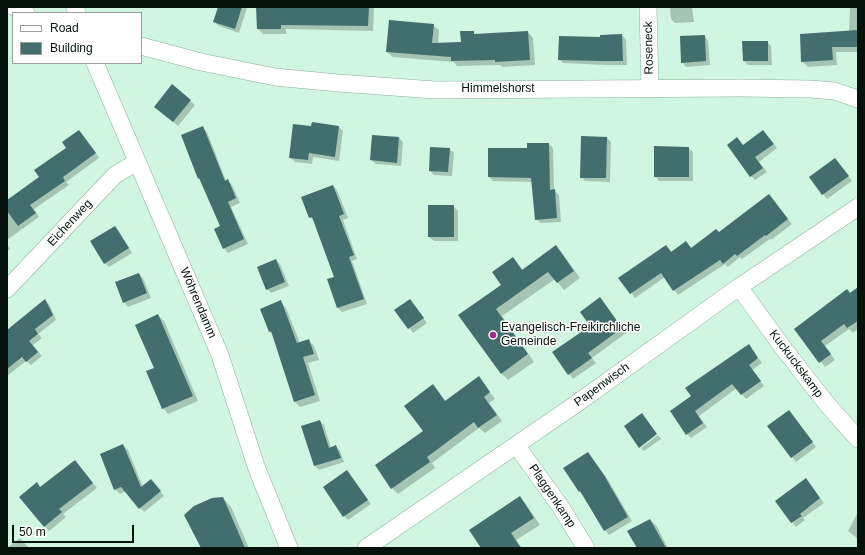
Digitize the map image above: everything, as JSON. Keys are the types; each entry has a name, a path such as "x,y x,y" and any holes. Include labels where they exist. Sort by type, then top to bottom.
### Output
{"street":[{"path":"14,7 24,12"},
{"name":"Roseneck","path":"648,7 650,88"},
{"name":"Himmelshorst","path":"142,46 201,62 275,77 338,83 435,90 650,88 810,89 834,91 858,99"},
{"name":"Wöhrendamm","path":"95,64 220,355 257,469 289,548"},
{"name":"Eichenweg","path":"7,289 115,175 137,162"},
{"name":"Papenwisch","path":"366,548 576,404 739,287 858,207"},
{"name":"Kuckuckskamp","path":"739,287 826,403 858,439"},
{"name":"Plaggenkamp","path":"516,445 560,506 586,548"}],"building":[{"path":"218,7 242,7 235,29 213,22"},
{"path":"256,7 369,7 368,26 281,25 281,29 257,29"},
{"path":"389,20 434,24 432,43 461,42 460,31 474,31 474,34 528,31 530,60 495,62 495,60 451,61 451,57 386,52"},
{"path":"858,30 858,47 832,47 833,60 801,62 800,34"},
{"path":"622,34 623,61 558,60 559,36 600,37 600,35"},
{"path":"705,35 706,61 681,63 680,36"},
{"path":"742,41 768,41 768,61 743,61"},
{"path":"172,84 191,100 173,122 154,107"},
{"path":"312,122 339,126 335,157 309,153 308,160 289,158 293,124 311,126"},
{"path":"203,126 225,181 228,179 236,198 228,202 244,239 223,249 214,229 220,226 199,178 198,179 181,135"},
{"path":"79,130 96,153 63,177 65,181 30,205 36,213 18,226 7,211 7,200 39,177 34,170 66,148 62,142"},
{"path":"763,130 774,144 755,157 763,168 750,177 727,145 737,137 743,145"},
{"path":"372,135 399,137 397,163 370,160"},
{"path":"581,136 607,137 606,178 580,178"},
{"path":"527,143 549,143 550,190 555,189 557,218 535,220 531,178 488,177 488,148 527,148"},
{"path":"654,146 689,147 689,177 654,177"},
{"path":"430,147 450,148 448,172 429,171"},
{"path":"835,158 849,176 822,195 809,177"},
{"path":"333,185 344,214 339,216 354,255 349,257 364,299 337,308 327,279 334,277 312,217 309,218 301,197"},
{"path":"769,194 788,219 766,236 765,235 737,256 735,254 723,264 720,260 673,291 661,273 630,294 618,278 666,245 671,252 686,241 691,248 716,229 719,232"},
{"path":"428,205 454,205 454,237 428,237"},
{"path":"115,226 129,248 104,264 90,241"},
{"path":"556,245 574,271 557,283 548,272 496,309 528,354 501,374 458,315 501,285 492,272 513,257 522,270"},
{"path":"276,259 285,282 266,290 257,267"},
{"path":"139,273 147,293 123,303 115,282"},
{"path":"858,287 858,321 847,328 844,324 821,341 831,354 819,363 794,329 847,289 850,293"},
{"path":"600,297 622,328 588,353 592,358 568,375 552,352 590,326 580,312"},
{"path":"45,299 53,315 35,329 38,334 29,341 38,352 26,362 22,357 7,369 7,330"},
{"path":"410,299 424,318 408,329 394,310"},
{"path":"281,300 297,343 309,339 314,354 303,357 315,395 294,402 271,331 269,332 260,309"},
{"path":"158,314 193,396 162,409 146,371 154,368 135,325"},
{"path":"749,344 758,358 749,365 761,381 741,395 732,384 695,411 703,423 686,435 670,411 691,396 685,388"},
{"path":"479,376 490,392 484,397 497,415 478,428 474,422 427,457 430,462 391,489 375,465 423,431 404,406 433,384 445,401"},
{"path":"789,410 813,442 791,458 767,426"},
{"path":"642,413 657,434 639,448 624,426"},
{"path":"320,420 329,448 336,445 341,458 314,466 301,426"},
{"path":"123,444 141,487 151,479 161,491 139,509 121,487 114,490 100,454"},
{"path":"588,452 604,475 628,517 604,531 580,491 579,492 563,468"},
{"path":"75,460 93,483 59,509 62,512 44,527 19,497 37,482 40,487"},
{"path":"347,470 368,500 343,517 323,487"},
{"path":"806,478 820,498 800,514 802,516 791,523 775,501"},
{"path":"520,496 534,518 511,533 521,548 481,548 469,530"},
{"path":"223,497 245,548 201,548 184,515 194,506 212,498"},
{"path":"650,519 666,548 637,548 627,531"}],"place":[{"name":"Evangelisch-Freikirchliche Gemeinde","path":"493,335"}]}
